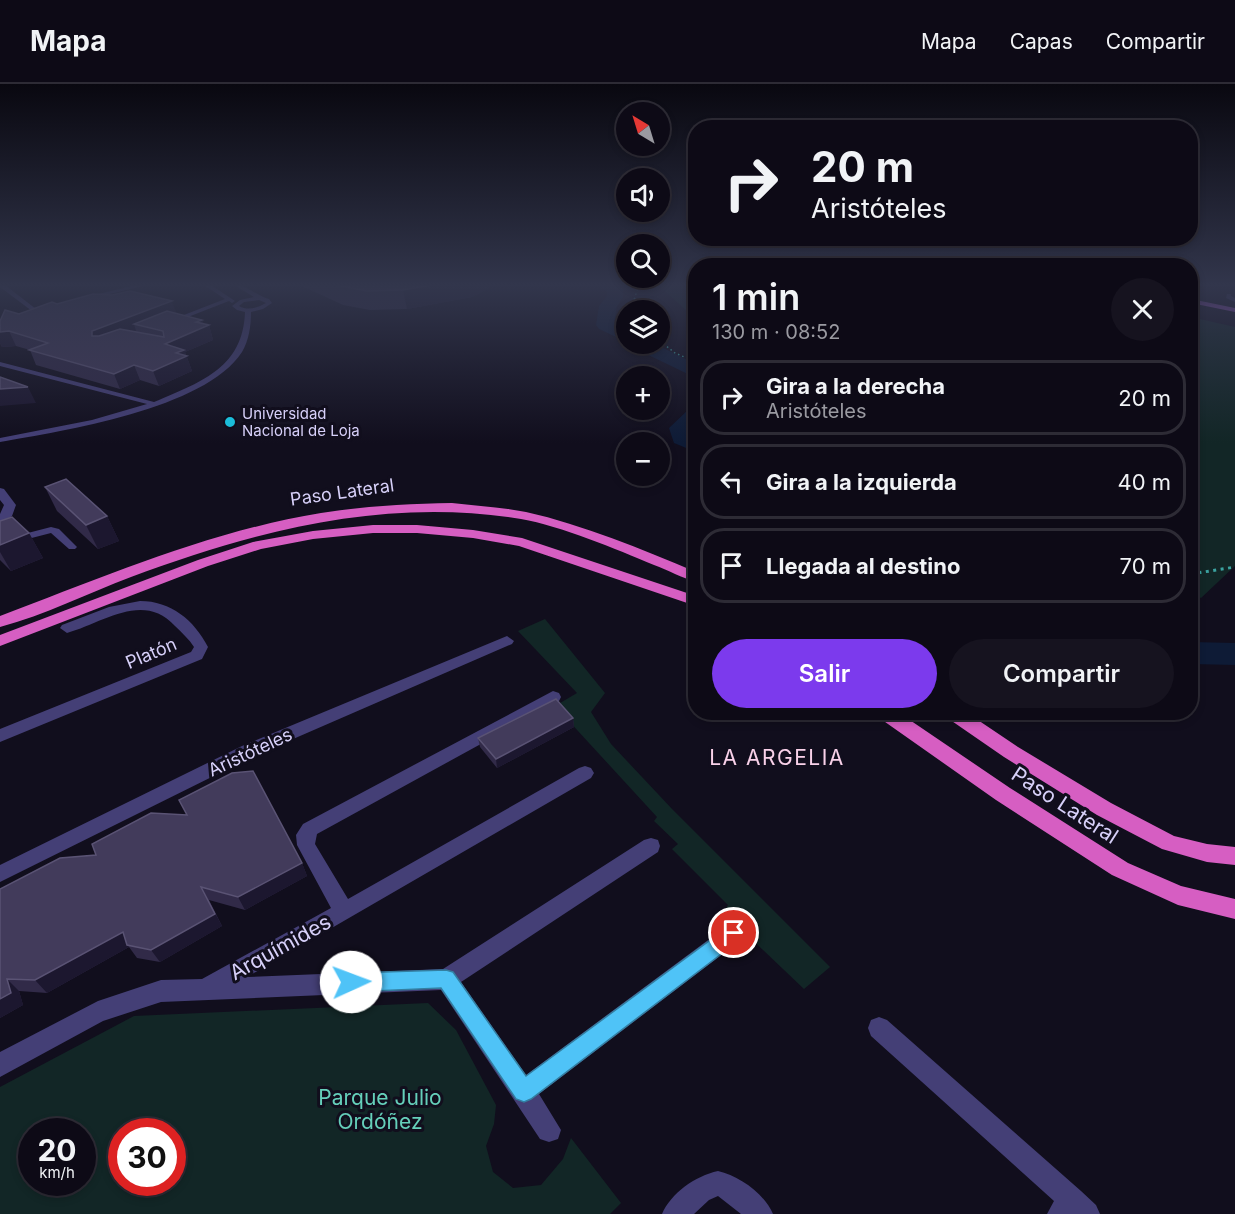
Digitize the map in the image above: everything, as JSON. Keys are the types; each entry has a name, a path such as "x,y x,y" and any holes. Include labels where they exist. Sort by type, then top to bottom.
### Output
{"highway":[{"name":"Paso Lateral","path":"0,622 153,563 226,538 305,518 358,509 414,506 480,509 524,515 624,547 688,574"},
{"path":"0,641 203,562 258,545 373,529 428,530 522,542 688,598"},
{"name":"Paso Lateral","path":"896,720 1003,794 1120,869 1178,895 1235,909"},
{"name":"Paso Lateral","path":"964,720 1104,809 1169,843 1207,853 1235,856"}],"street":[{"path":"0,492 10,505 8,513 0,521"},
{"name":"Platón","path":"0,736 187,660 196,655 201,647 194,636 170,612 148,605 118,610 67,628"},
{"name":"Aristóteles","path":"0,874 248,751 507,641"},
{"name":"Arquímides","path":"207,988 344,910 304,839 310,829 553,697"},
{"path":"344,910 585,773"},
{"path":"0,1065 98,1012 161,991 446,979 651,846"},
{"path":"524,1091 734,933"},
{"path":"446,979 549,1131"},
{"path":"879,1028 1073,1209"},
{"path":"675,1214 701,1188 714,1182 727,1184 760,1214"}],"lane":[{"path":"0,440 92,422 154,404 220,372 237,355 244,344 245,338"},
{"path":"0,364 154,404"},
{"path":"0,535 20,538 51,530 56,531 72,547"}],"path":[{"path":"670,349 688,359"},
{"path":"1198,573 1235,567"}],"green space":[{"path":"1198,338 1235,338 1235,566 1201,598 1198,596"},
{"path":"545,619 605,693 591,712 611,744 673,810 830,967 804,989 723,912 728,905 672,849 678,844 654,821 657,817 555,706 577,693 518,631"},
{"name":"Parque Julio Ordóñez","path":"428,1003 456,1030 496,1105 494,1124 486,1146 493,1172 513,1188 541,1185 563,1159 571,1138 621,1203 610,1214 0,1214 0,1087 134,1016"}],"building":[{"path":"31,338 180,338 165,344 184,350 176,353 187,356 153,371 134,365 114,374 29,350 48,343"},
{"path":"0,377 28,387 0,389"},
{"path":"66,479 107,516 86,525 45,487"},
{"path":"12,517 29,533 0,545 0,521"},
{"path":"556,699 573,718 496,759 478,738"},
{"path":"253,771 302,863 238,897 201,887 215,914 151,950 127,945 123,932 35,980 7,979 11,993 0,999 0,889 60,858 96,855 92,844 151,813 187,815 179,800 232,773"}],"waterway":[{"path":"661,354 688,368"},
{"path":"688,422 680,428 682,438 688,441"},
{"path":"1198,653 1235,654"}],"place":[{"name":"Universidad Nacional de Loja","path":"230,422"}],"district":[{"name":"LA ARGELIA","path":"777,757"}],"route":[{"path":"351,982 446,979 524,1091 734,933"}]}
